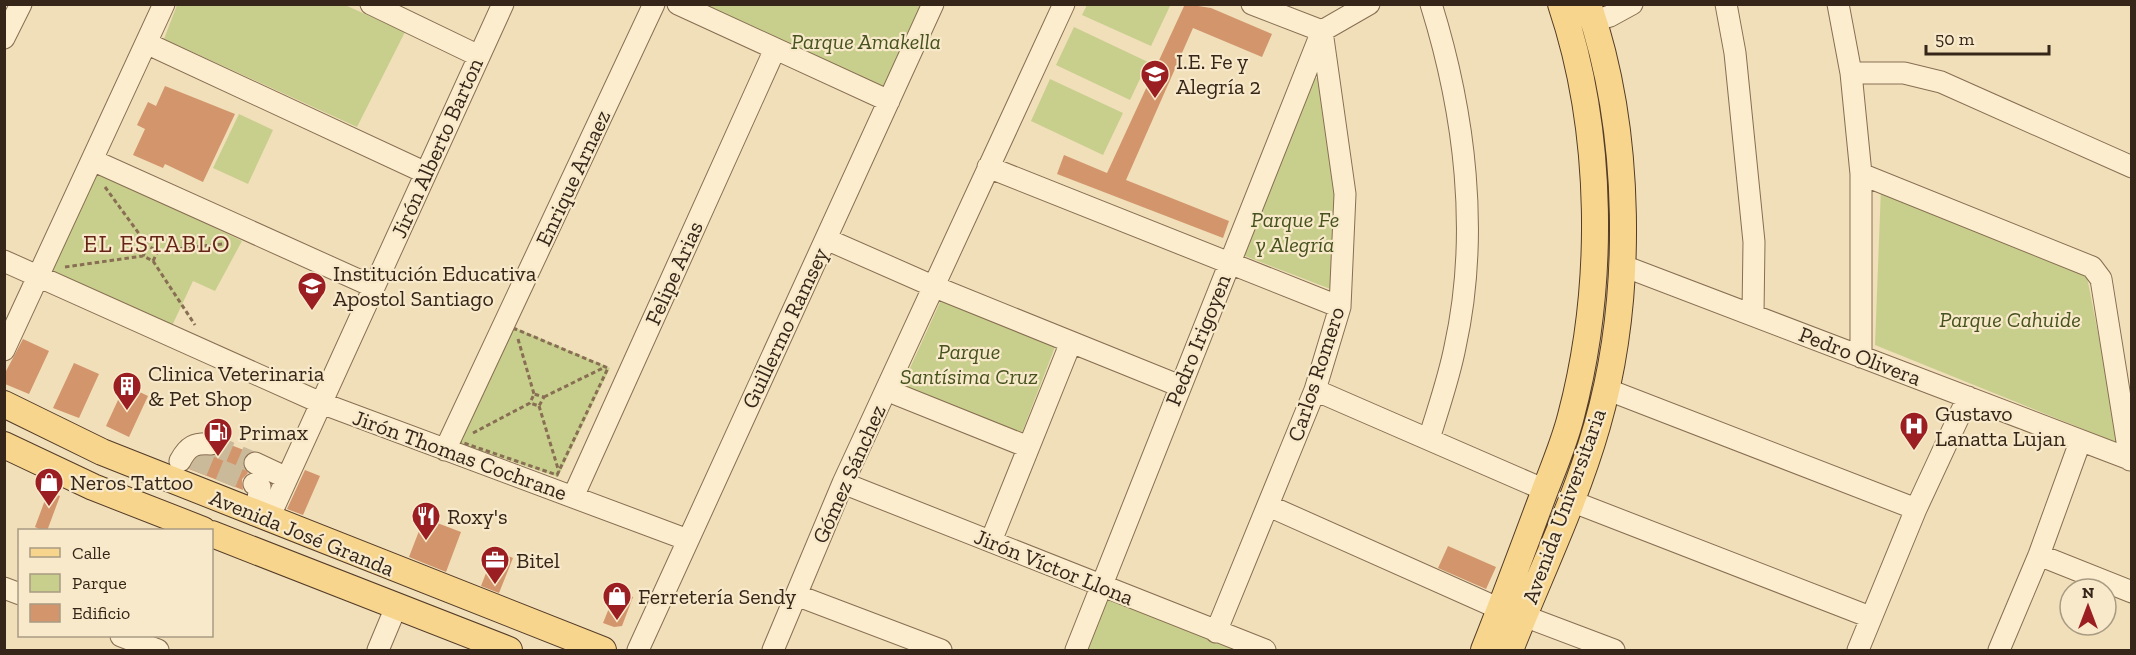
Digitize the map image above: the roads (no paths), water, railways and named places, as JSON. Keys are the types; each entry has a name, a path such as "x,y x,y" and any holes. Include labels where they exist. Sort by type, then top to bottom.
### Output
{"main road":[{"name":"Avenida Universitaria","path":"1510,651 1512,612 1545,490 1571,417 1590,317 1595,188 1588,111 1571,34 1561,4"},
{"name":"Avenida Universitaria","path":"1484,651 1512,612 1571,501 1606,389 1621,266 1622,190 1614,113 1591,13"},
{"name":"Avenida José Granda","path":"4,404 102,452 182,471 261,518 603,651"},
{"name":"Avenida José Granda","path":"4,445 93,487 198,529"},
{"path":"171,518 182,471"},
{"name":"Avenida José Granda","path":"213,534 508,651"}],"street":[{"path":"4,38 21,4"},
{"path":"4,350 38,276 95,169 164,4"},
{"path":"370,4 479,56"},
{"name":"Jirón Alberto Barton","path":"261,518 287,478 502,4"},
{"name":"Enrique Arnaez","path":"452,446 654,4"},
{"path":"678,4 889,101"},
{"name":"Guillermo Ramsey","path":"638,651 933,4"},
{"name":"Gómez Sánchez","path":"773,651 843,483 1064,4"},
{"path":"1252,4 1322,30 1369,4"},
{"path":"1429,439 1456,347 1467,231 1463,143 1449,64 1431,4"},
{"path":"1591,13 1610,16 1632,4"},
{"path":"1726,4 1735,53 1754,242 1753,314"},
{"path":"1838,4 1851,73 1861,174 1861,357"},
{"name":"Pedro Irigoyen","path":"1076,651 1322,30"},
{"name":"Carlos Romero","path":"1216,632 1315,390 1340,307 1345,194 1322,30"},
{"path":"146,43 426,173"},
{"name":"Felipe Arias","path":"573,497 775,49"},
{"path":"1851,73 1904,73 1941,82 2132,167"},
{"path":"988,167 1230,261 1340,307"},
{"path":"95,169 374,287"},
{"path":"1861,174 2092,267 2101,279 2131,460"},
{"path":"826,239 934,287 1180,386"},
{"name":"Jirón Thomas Cochrane","path":"4,261 321,404 452,446 573,497 688,540"},
{"name":"Pedro Olivera","path":"1621,266 1753,314 2131,460"},
{"path":"990,542 1071,342"},
{"path":"1606,389 1916,509"},
{"path":"1315,390 1545,490"},
{"path":"896,394 1028,447"},
{"path":"1858,651 1916,509 1968,397"},
{"path":"1999,651 2039,555 2080,442"},
{"path":"182,471 187,448 198,443 211,444"},
{"path":"261,518 258,475 287,478"},
{"name":"Jirón Víctor Llona","path":"843,483 1265,651"},
{"path":"1571,501 1870,617"},
{"path":"1269,506 1512,612 1614,651"},
{"path":"2039,555 2132,592"},
{"path":"796,595 941,651"},
{"path":"378,651 396,607"},
{"path":"123,637 158,651"}],"tunnel":[{"path":"211,444 255,463"},
{"path":"191,458 254,484"}],"place":[{"name":"I.E. Fe y Alegría 2","path":"1155,100"},
{"name":"Institución Educativa Apostol Santiago","path":"312,312"},
{"name":"Clinica Veterinaria & Pet Shop","path":"127,412"},
{"name":"Gustavo Lanatta Lujan","path":"1914,452"},
{"name":"Primax","path":"218,458"},
{"name":"Neros Tattoo","path":"49,508"},
{"name":"Roxy's","path":"426,542"},
{"name":"Bitel","path":"495,586"},
{"name":"Ferretería Sendy","path":"617,622"}],"district":[{"name":"EL ESTABLO","path":"157,243"}],"park label":[{"name":"Parque Amakella","path":"866,41"},
{"name":"Parque Fe y Alegría","path":"1295,232"},
{"name":"Parque Cahuide","path":"2010,319"},
{"name":"Parque Santísima Cruz","path":"969,364"}]}
